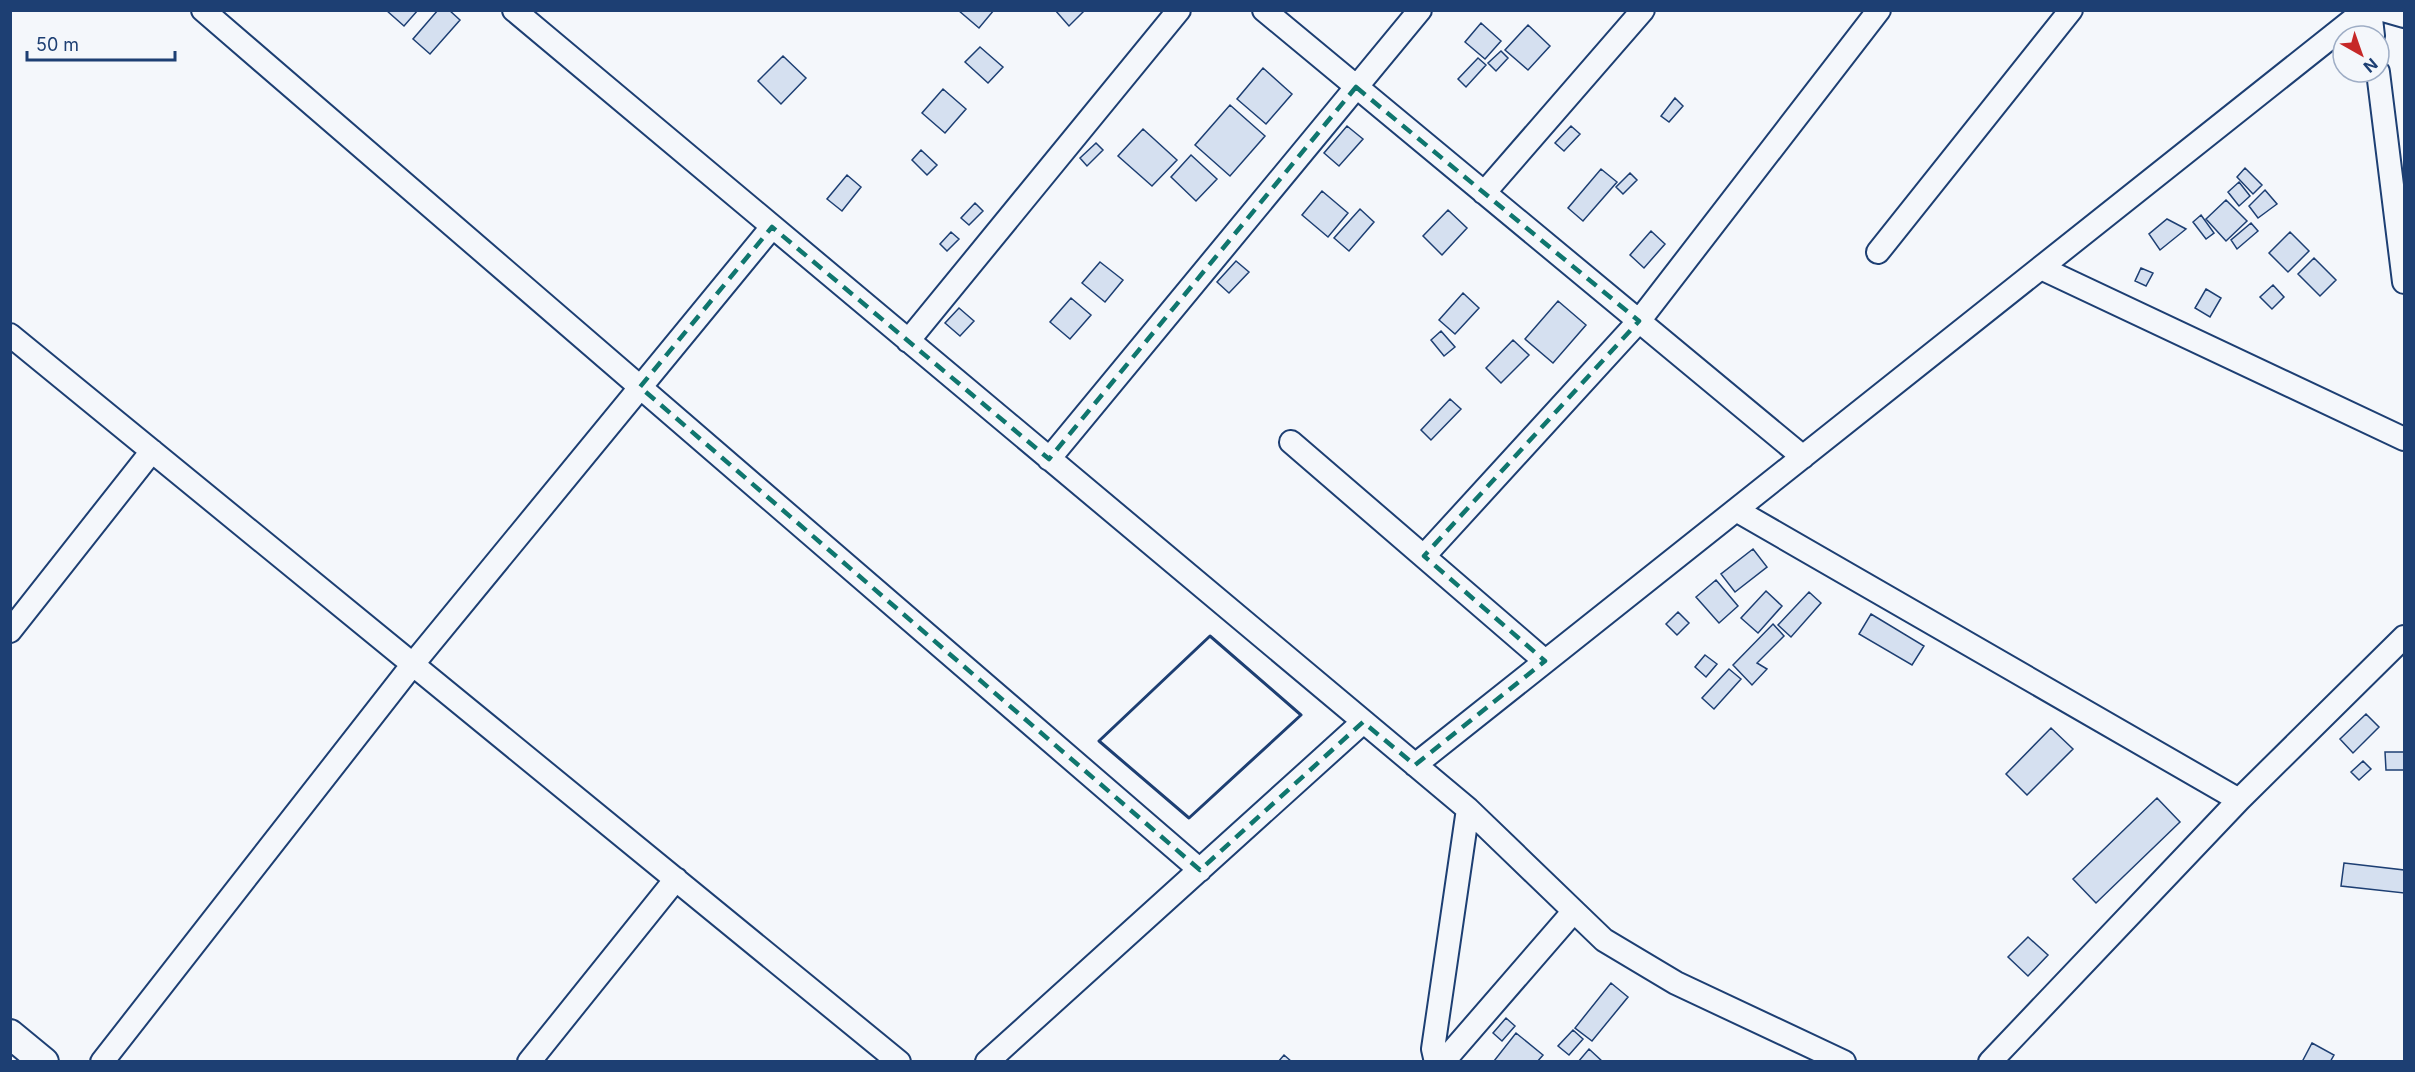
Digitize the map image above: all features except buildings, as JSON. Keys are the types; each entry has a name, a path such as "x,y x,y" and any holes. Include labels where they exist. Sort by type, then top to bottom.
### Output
{"main road":[{"path":"10,1034 45,1062"}],"street":[{"path":"202,10 1200,870"},
{"path":"514,10 1468,809 1604,940 1676,983 1844,1062"},
{"path":"908,341 1179,10"},
{"path":"1264,10 1803,457"},
{"path":"1049,459 1420,10"},
{"path":"1484,193 1643,10"},
{"path":"1424,556 1639,321 1879,10"},
{"path":"1878,252 2071,10"},
{"path":"1415,765 2365,10"},
{"path":"2383,10 2404,16"},
{"path":"2379,84 2404,282"},
{"path":"102,1062 413,664 772,227"},
{"path":"2041,268 2404,439"},
{"path":"10,335 899,1062"},
{"path":"1291,442 1545,661"},
{"path":"10,631 152,450"},
{"path":"1736,510 2239,800"},
{"path":"1990,1062 2239,800 2404,637"},
{"path":"987,1062 1363,722"},
{"path":"1436,1062 1433,1049 1468,809"},
{"path":"529,1062 676,879"},
{"path":"1443,1062 1574,911"}],"highlighted area":[{"path":"1356,87 1639,321 1424,556 1545,661 1415,765 1363,722 1200,870 640,387 772,227 1049,459"}],"wall":[{"path":"1210,636 1301,715 1189,818 1099,741 1210,636"}]}
